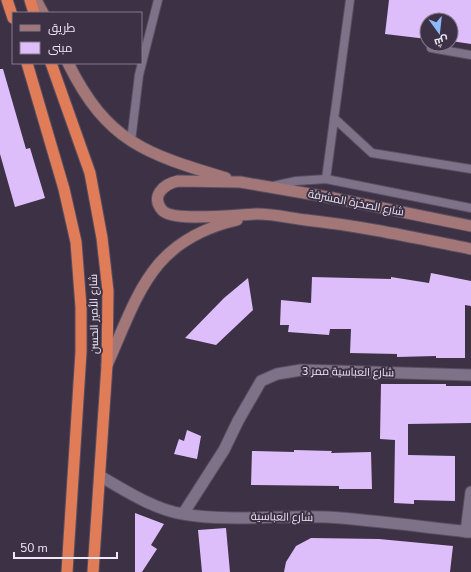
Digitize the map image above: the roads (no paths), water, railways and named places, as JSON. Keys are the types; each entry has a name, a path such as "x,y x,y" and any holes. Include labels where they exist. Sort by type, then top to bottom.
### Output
{"highway":[{"path":"30,0 34,12"},
{"name":"شارع الأمير الحسن","path":"27,64 64,189 76,249 81,307 81,352 67,572"},
{"name":"شارع الأمير الحسن","path":"51,64 90,173 102,238 108,291 107,365 93,572"}],"main road":[{"path":"36,0 42,12"},
{"path":"69,64 89,102 104,119 131,141 172,161 240,182"},
{"path":"240,182 178,181 169,183 162,188 159,195 159,206 170,216 181,218 259,214"},
{"name":"شارع الصخرة المشرفة","path":"240,182 333,198 471,226"},
{"path":"107,365 139,293 157,264 176,246 205,230 259,214"},
{"name":"شارع الصخرة المشرفة","path":"259,214 361,227 471,249"}],"street":[{"name":"شارع العباسية ممر 3","path":"183,514 224,450 238,421 261,381 277,374 301,370 471,375"},
{"name":"شارع العباسية","path":"100,476 130,493 168,510 183,514 220,516 326,517 469,532"},
{"path":"469,532 471,492"}],"lane":[{"path":"142,63 158,0"},
{"path":"326,179 350,0"},
{"path":"450,52 471,56"},
{"path":"131,141 139,75 142,64"},
{"path":"334,118 372,153 471,169"},
{"path":"269,187 296,181 326,179 471,208"}]}
